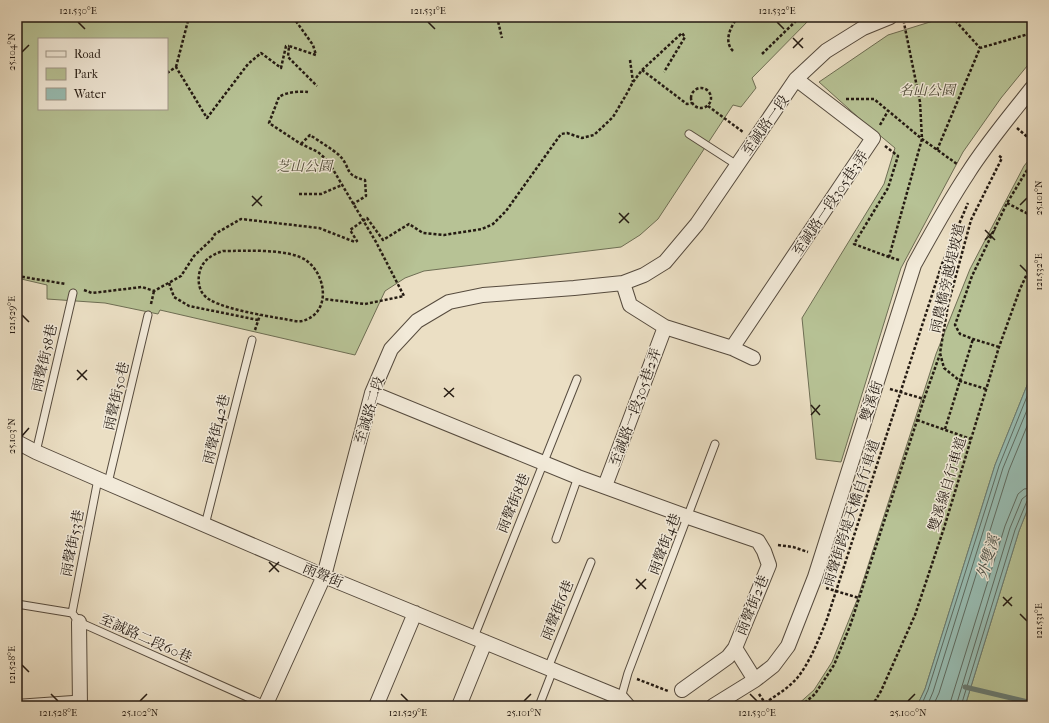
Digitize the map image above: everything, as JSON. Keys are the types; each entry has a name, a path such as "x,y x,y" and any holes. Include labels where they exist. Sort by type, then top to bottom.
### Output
{"street":[{"name":"至誠路一段","path":"665,262 697,224 796,79 826,51 863,28 890,17"},
{"name":"至誠路一段305巷3弄","path":"732,348 873,138 796,79"},
{"name":"雙溪街","path":"713,706 755,680 773,666 788,646 815,577 914,265 938,221 968,172 998,130 1032,88"},
{"name":"至誠路二段","path":"265,705 324,576 372,393 391,349 417,321 449,302 483,295 623,283 644,275 665,262"},
{"path":"623,283 630,305 665,327 732,348 753,358"},
{"name":"至誠路一段305巷2弄","path":"606,486 665,327"},
{"path":"372,393 578,477 688,517"},
{"name":"雨聲街","path":"17,442 36,452 324,576 479,639 624,702"},
{"name":"雨聲街2巷","path":"682,690 728,657 735,648 769,565 764,551 758,541 688,517"},
{"path":"376,706 414,613"},
{"path":"75,618 80,703"},
{"path":"459,706 479,639"},
{"name":"雨聲街2巷","path":"735,648 755,680"}],"lane":[{"path":"689,134 737,165"},
{"name":"雨聲街58巷","path":"36,452 73,293"},
{"name":"雨聲街50巷","path":"103,481 149,312"},
{"name":"雨聲街42巷","path":"205,525 253,338"},
{"name":"雨聲街8巷","path":"479,639 544,462 577,379"},
{"name":"雨聲街4巷","path":"624,702 628,673 715,444"},
{"path":"556,539 578,477"},
{"name":"雨聲街53巷","path":"75,618 103,481"},
{"name":"雨聲街6巷","path":"539,706 550,669 591,562"},
{"name":"至誠路二段60巷","path":"17,604 75,618 265,705"},
{"path":"23,706 23,703 80,703"}],"path":[{"path":"168,72 176,67 188,17"},
{"path":"289,46 316,55 313,46 293,17"},
{"path":"497,17 502,38"},
{"path":"733,51 730,48 728,35 738,17"},
{"path":"762,54 800,17"},
{"path":"889,257 922,139 920,102 903,17"},
{"path":"952,17 980,48"},
{"path":"84,290 92,293 142,287 154,291 181,276 194,256 212,239 215,234 241,219 319,228 355,242 357,241 350,230 367,218 383,240 409,224 423,233 444,235 482,229 493,224 506,211 561,134 567,133 582,138 594,136 613,117 633,82 642,70 682,33 685,37 664,72"},
{"path":"980,48 1032,33"},
{"path":"176,67 207,118 248,64 261,54 281,68 286,46 289,46"},
{"path":"289,46 288,58 317,86"},
{"path":"937,150 980,48"},
{"path":"630,60 633,82"},
{"path":"642,70 687,104 692,103 699,108 704,108 711,102 710,93 703,88 699,88 692,94 692,103"},
{"path":"308,92 303,91 282,95 279,97 268,123 301,144 318,152 328,161 404,296 365,304 324,299"},
{"path":"822,99 874,99 922,139 968,172"},
{"path":"708,106 755,140"},
{"path":"1015,127 1032,141"},
{"path":"301,144 310,135 338,154 346,162 348,171 354,178 365,180 366,196 353,204"},
{"path":"873,138 898,156 888,188 854,244 914,265"},
{"name":"雨農橋旁越堤坡道","path":"986,389 960,381 944,368 940,353 948,305 971,220 1002,158 996,154"},
{"path":"999,347 960,334 955,325 972,276 1007,203 1032,162"},
{"path":"299,194 321,194 342,185"},
{"name":"雨聲街跨堤天橋自行車道","path":"761,706 797,678 808,662 827,619 942,264 971,198"},
{"path":"1007,203 1032,216"},
{"path":"223,251 270,251 295,255 307,260 317,272 322,284 324,299 315,316 301,322 260,315 217,304 204,296 198,283 199,273 204,263 211,255 223,251"},
{"name":"雙溪線自行車道","path":"872,706 881,691 915,615 944,528 999,347 1020,289 1032,263"},
{"path":"17,276 67,284"},
{"path":"169,283 174,297 189,306 258,320"},
{"path":"149,312 154,291"},
{"path":"253,338 260,315"},
{"path":"945,429 973,339"},
{"path":"801,706 815,694 834,665 859,598 940,353"},
{"path":"901,391 924,399"},
{"path":"917,420 971,439"},
{"path":"836,591 859,598"}],"green space":[{"name":"芝山公園","path":"17,17 812,17 752,78 756,88 741,107 733,105 658,219 640,235 621,247 424,271 405,278 385,291 355,355 160,310 158,314 105,303 47,299 47,285 17,278"},
{"name":"名山公園","path":"946,17 1032,17 1032,60 1001,98 963,152 901,268 841,462 816,459 802,318 884,184 895,148 819,82 888,35"},
{"path":"1032,156 1032,373 995,465 925,689 917,706 796,706 814,690 832,662 857,600 936,354 970,269 1024,166"},
{"path":"1032,498 1032,706 965,706 1019,531"}],"water":[{"name":"外雙溪","path":"1032,373 1032,498 1019,531 965,706 917,706 925,689 995,465"}],"waterway":[{"path":"965,687 1032,703"}]}
